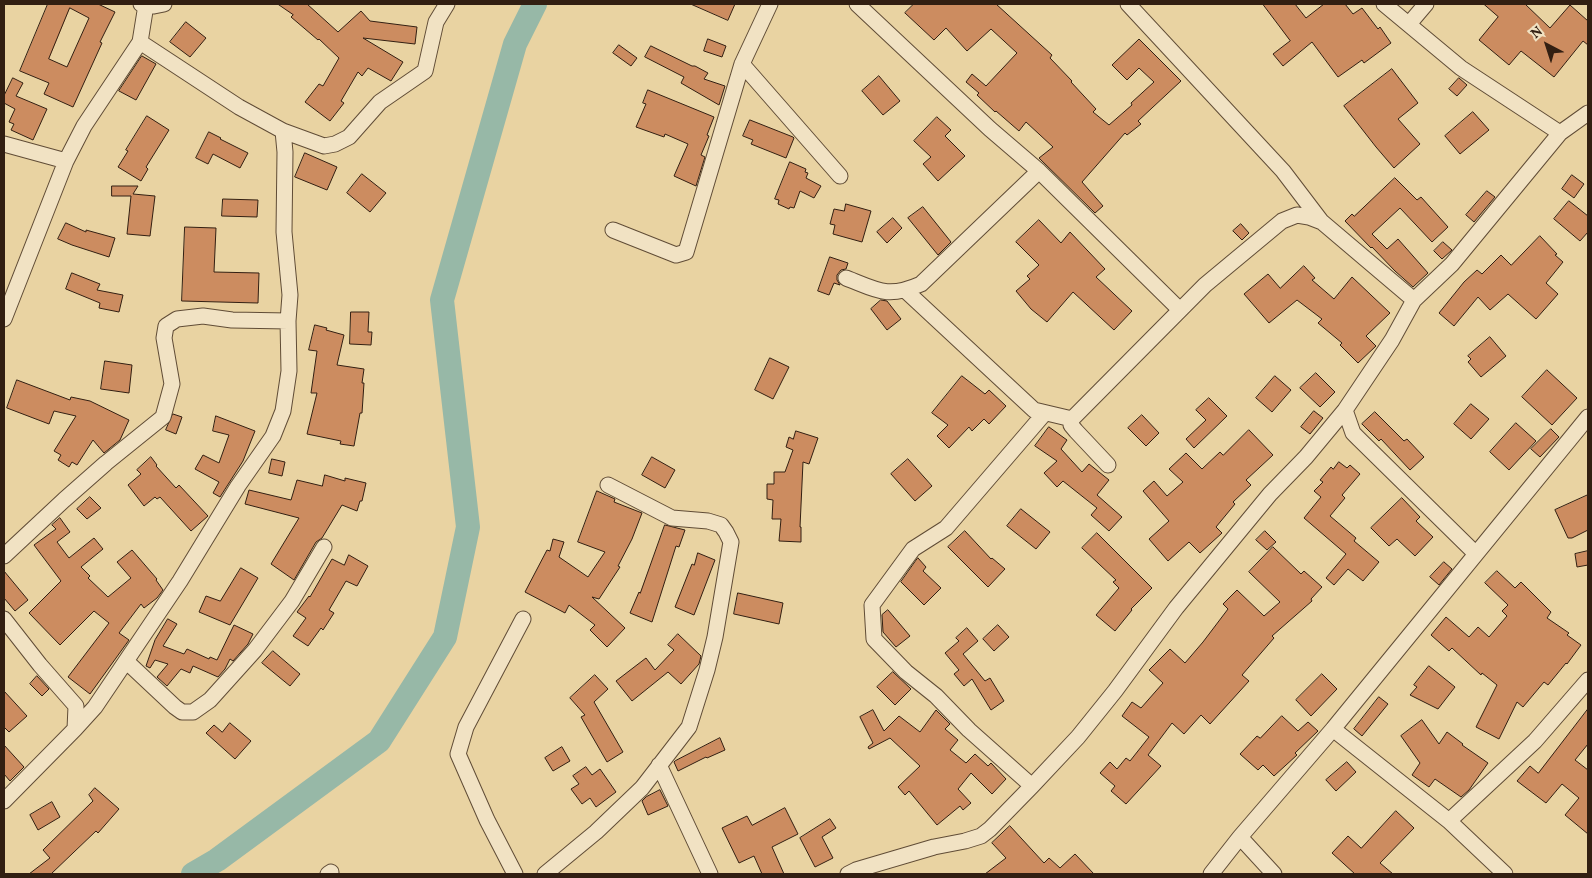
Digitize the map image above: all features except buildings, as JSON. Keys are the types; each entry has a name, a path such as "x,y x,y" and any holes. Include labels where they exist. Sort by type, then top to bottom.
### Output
{"street":[{"path":"4,319 66,161 84,126 140,42 143,4 154,6 164,4"},
{"path":"140,42 239,107 283,131 324,146 335,144 349,137 380,102 425,70 436,22 448,4"},
{"path":"613,230 676,255 686,252 742,64 770,4"},
{"path":"857,4 990,129 1039,171 1180,310"},
{"path":"1128,4 1283,171 1322,222 1414,300"},
{"path":"1384,4 1461,68 1560,133"},
{"path":"1409,24 1426,4"},
{"path":"742,64 840,176"},
{"path":"848,874 934,847 981,836 1032,786 1078,737 1115,691 1176,608 1270,494 1306,457 1344,410 1392,340 1414,300 1452,264 1560,133 1588,114"},
{"path":"4,800 75,730 94,707 203,545 238,486 273,436 283,411 290,371 288,321 290,295 284,232 285,152 283,131"},
{"path":"4,144 66,161"},
{"path":"846,278 878,291 894,293 906,291 921,284 1039,171"},
{"path":"1108,465 1071,425 1072,419 1205,285 1282,222 1297,215 1322,222"},
{"path":"906,291 1034,410 1044,414 1072,419"},
{"path":"4,556 78,487 163,417 172,384 164,338 166,326 177,319 204,316 232,320 288,321"},
{"path":"1344,410 1353,433 1476,554"},
{"path":"1032,786 969,730 936,696 906,672 874,639 872,605 913,549 946,528 1044,414"},
{"path":"1211,874 1587,421"},
{"path":"545,874 596,832 642,788 688,727 707,670 715,637 731,542 721,525 708,521 672,518 608,485"},
{"path":"126,661 175,707 182,712 193,712 210,700 255,650 292,601 324,548"},
{"path":"4,619 40,665 76,706 75,730"},
{"path":"515,874 487,820 458,754 466,727 523,619"},
{"path":"1449,821 1534,741 1588,680"},
{"path":"76,706 94,707"},
{"path":"1333,729 1449,821 1505,874"},
{"path":"659,766 710,874"},
{"path":"1240,838 1274,874"}],"waterway":[{"path":"193,874 217,860 379,741 445,637 468,527 442,300 515,44 535,4"}]}
